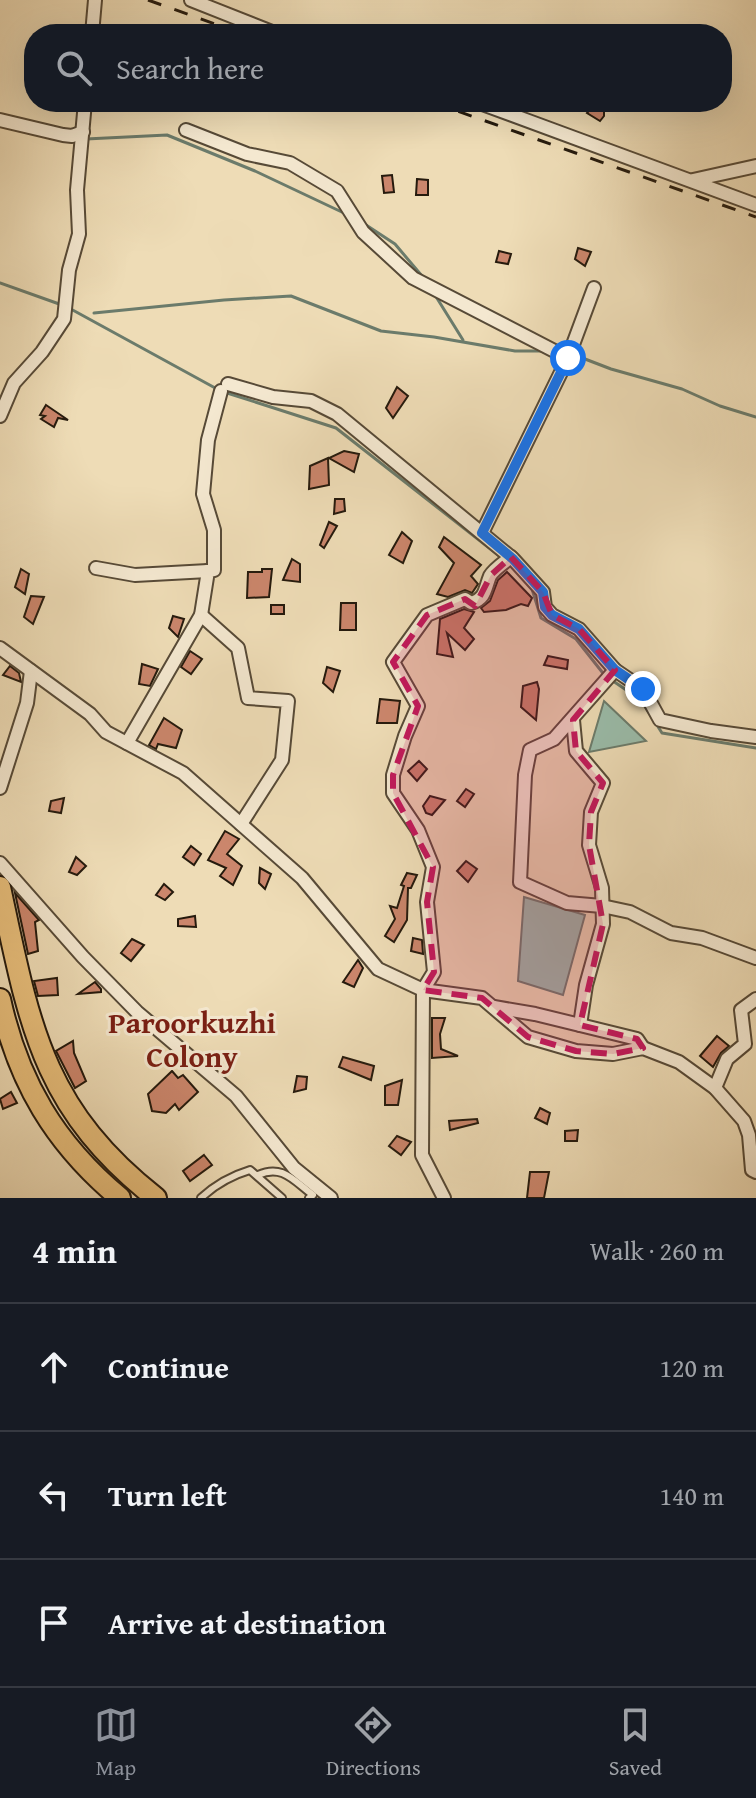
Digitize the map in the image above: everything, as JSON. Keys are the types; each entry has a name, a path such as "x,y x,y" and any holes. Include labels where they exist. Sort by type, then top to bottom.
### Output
{"main road":[{"path":"0,887 28,1011 58,1089 108,1155 156,1198"},
{"path":"0,999 12,1047 53,1128 91,1174 120,1198"}],"street":[{"path":"93,24 95,0"},
{"path":"191,0 252,24"},
{"path":"0,416 14,383 42,352 65,314 69,270 79,234 77,190 84,112"},
{"path":"504,112 756,205"},
{"path":"0,120 72,136 83,132"},
{"path":"186,130 247,154 290,163 302,170 337,191 363,232 413,278 568,358"},
{"path":"690,180 756,166"},
{"path":"482,533 568,358 594,288"},
{"path":"96,568 135,575 214,570 214,530 203,494 208,440 225,388 311,401 337,414 511,557 543,592 545,607 552,615 579,629 615,670 643,689 660,720 756,737"},
{"path":"444,1198 422,1155 423,990 434,972 427,902 433,867 418,830 393,793 393,775 418,706 393,662 427,615 465,599 471,603 479,601 491,575 511,557"},
{"path":"127,743 201,615 208,571"},
{"path":"201,615 238,648 248,698 288,701 282,760 241,824"},
{"path":"0,648 90,714 106,732 183,773 302,878 378,969 423,990 482,998 528,1037 576,1051 613,1054 643,1048 679,1062 715,1088 750,1124 752,1170 756,1172"},
{"path":"615,670 554,739 530,750 525,775 520,882 567,903 630,912 671,933 702,938 756,958"},
{"path":"0,788 27,703 31,671"},
{"path":"573,720 576,751 603,783 591,812 589,845 602,888 603,924 586,985 580,1025"},
{"path":"0,863 83,957 137,1012 236,1096 294,1168 331,1198"},
{"path":"715,1088 727,1059 745,1044 741,1010 756,999"},
{"path":"493,1007 637,1039 643,1048"}],"lane":[{"path":"258,1175 270,1169 280,1171 313,1195 309,1198"},
{"path":"201,1198 214,1186 250,1170 282,1198"}],"highlighted area":[{"path":"511,557 543,592 552,615 579,629 615,670 573,720 576,751 603,783 591,812 589,845 603,924 580,1025 637,1039 643,1048 613,1054 576,1051 528,1037 482,998 423,990 434,972 427,902 433,867 393,793 393,775 418,706 393,662 427,615 465,599 475,606 491,575"}],"shaded area":[{"path":"604,701 646,741 589,752"},
{"path":"524,897 585,915 563,995 518,981"}],"building":[{"path":"604,112 604,116 600,121 587,113"},
{"path":"392,175 394,192 384,193 382,176"},
{"path":"417,179 428,180 428,195 416,195"},
{"path":"578,248 591,252 585,266 575,259"},
{"path":"499,251 511,254 508,264 496,262"},
{"path":"397,387 408,396 393,418 386,408"},
{"path":"46,405 68,420 58,418 54,427 41,419 45,416 40,415"},
{"path":"344,451 359,454 354,472 329,458"},
{"path":"328,458 329,485 309,489 310,466"},
{"path":"335,499 344,499 345,511 334,514"},
{"path":"329,522 337,526 324,548 320,545"},
{"path":"402,532 412,541 403,563 389,555"},
{"path":"444,537 481,565 471,576 478,584 472,593 465,590 448,597 437,594 454,563 439,547"},
{"path":"292,559 300,564 300,582 283,580"},
{"path":"21,569 29,574 25,594 15,587"},
{"path":"262,569 272,569 269,597 247,598 248,572 262,572"},
{"path":"507,572 532,598 528,606 521,604 506,610 484,612 481,608 490,601 498,580"},
{"path":"31,596 44,597 33,624 24,617"},
{"path":"341,603 356,603 356,630 340,630"},
{"path":"271,605 284,605 284,614 271,614"},
{"path":"464,609 474,612 464,628 474,639 465,650 447,633 453,657 437,654 440,619"},
{"path":"173,616 184,619 178,637 169,628"},
{"path":"190,651 202,659 191,674 181,667"},
{"path":"548,656 568,660 567,669 544,665"},
{"path":"142,664 158,669 150,686 139,684"},
{"path":"10,666 19,673 21,682 3,675"},
{"path":"327,667 340,671 333,692 323,683"},
{"path":"537,682 536,720 521,707 523,686"},
{"path":"380,699 400,701 397,723 377,723"},
{"path":"164,718 182,730 176,748 158,744 156,749 149,745"},
{"path":"419,761 427,769 417,781 408,771"},
{"path":"466,789 474,794 465,807 457,801"},
{"path":"430,796 445,800 432,815 426,813 423,806"},
{"path":"64,798 61,813 49,811 51,801"},
{"path":"225,831 239,839 227,854 242,866 233,885 220,876 226,868 208,860"},
{"path":"191,846 201,854 194,865 183,857"},
{"path":"76,857 86,866 77,875 69,872"},
{"path":"466,861 477,869 468,882 457,871"},
{"path":"260,868 271,874 265,889 259,883"},
{"path":"407,873 417,875 411,888 408,888 407,920 394,942 385,936 395,919 390,906 397,908 404,886 401,885"},
{"path":"164,884 173,892 165,900 156,895"},
{"path":"15,893 39,920 35,922 38,951 28,954"},
{"path":"195,916 196,927 178,926 178,919"},
{"path":"413,938 422,940 423,954 411,951"},
{"path":"132,939 144,945 131,961 121,953"},
{"path":"358,960 363,968 354,987 343,982"},
{"path":"57,978 58,995 38,996 34,981"},
{"path":"95,982 101,992 78,994"},
{"path":"432,1018 445,1018 440,1034 441,1049 458,1056 432,1058"},
{"path":"717,1036 729,1046 713,1067 700,1056"},
{"path":"73,1041 74,1053 86,1081 75,1088 56,1051"},
{"path":"343,1057 374,1066 371,1080 339,1067"},
{"path":"172,1071 178,1078 183,1075 198,1092 179,1110 175,1104 166,1113 152,1111 148,1094"},
{"path":"297,1076 307,1077 306,1089 294,1092"},
{"path":"402,1080 398,1105 385,1105 385,1086"},
{"path":"11,1092 17,1103 3,1109 0,1099"},
{"path":"540,1108 550,1113 547,1124 535,1118"},
{"path":"477,1119 478,1123 450,1130 449,1121"},
{"path":"578,1130 577,1141 565,1141 565,1131"},
{"path":"397,1136 411,1142 401,1155 389,1146"},
{"path":"204,1155 212,1165 190,1181 183,1171"},
{"path":"530,1172 549,1172 544,1198 527,1198"}],"waterway":[{"path":"86,139 167,135 255,171 346,214"},
{"path":"363,223 395,244 422,276"},
{"path":"0,283 62,305"},
{"path":"435,295 463,340"},
{"path":"94,313 291,296 381,331 515,351 545,351"},
{"path":"69,308 217,389"},
{"path":"572,354 611,369 682,389 720,406 756,417"},
{"path":"224,392 336,428 502,558"},
{"path":"508,562 519,574"},
{"path":"532,589 541,618 576,639 606,677"},
{"path":"613,681 641,700 651,716"},
{"path":"655,722 662,733 756,748"}],"railway":[{"path":"148,0 215,24"},
{"path":"460,112 756,217"}],"district":[{"name":"Paroorkuzhi Colony","path":"192,1039"}],"route":[{"path":"568,358 482,533 513,559 543,592 545,607 552,615 579,629 615,670 643,689"}]}
